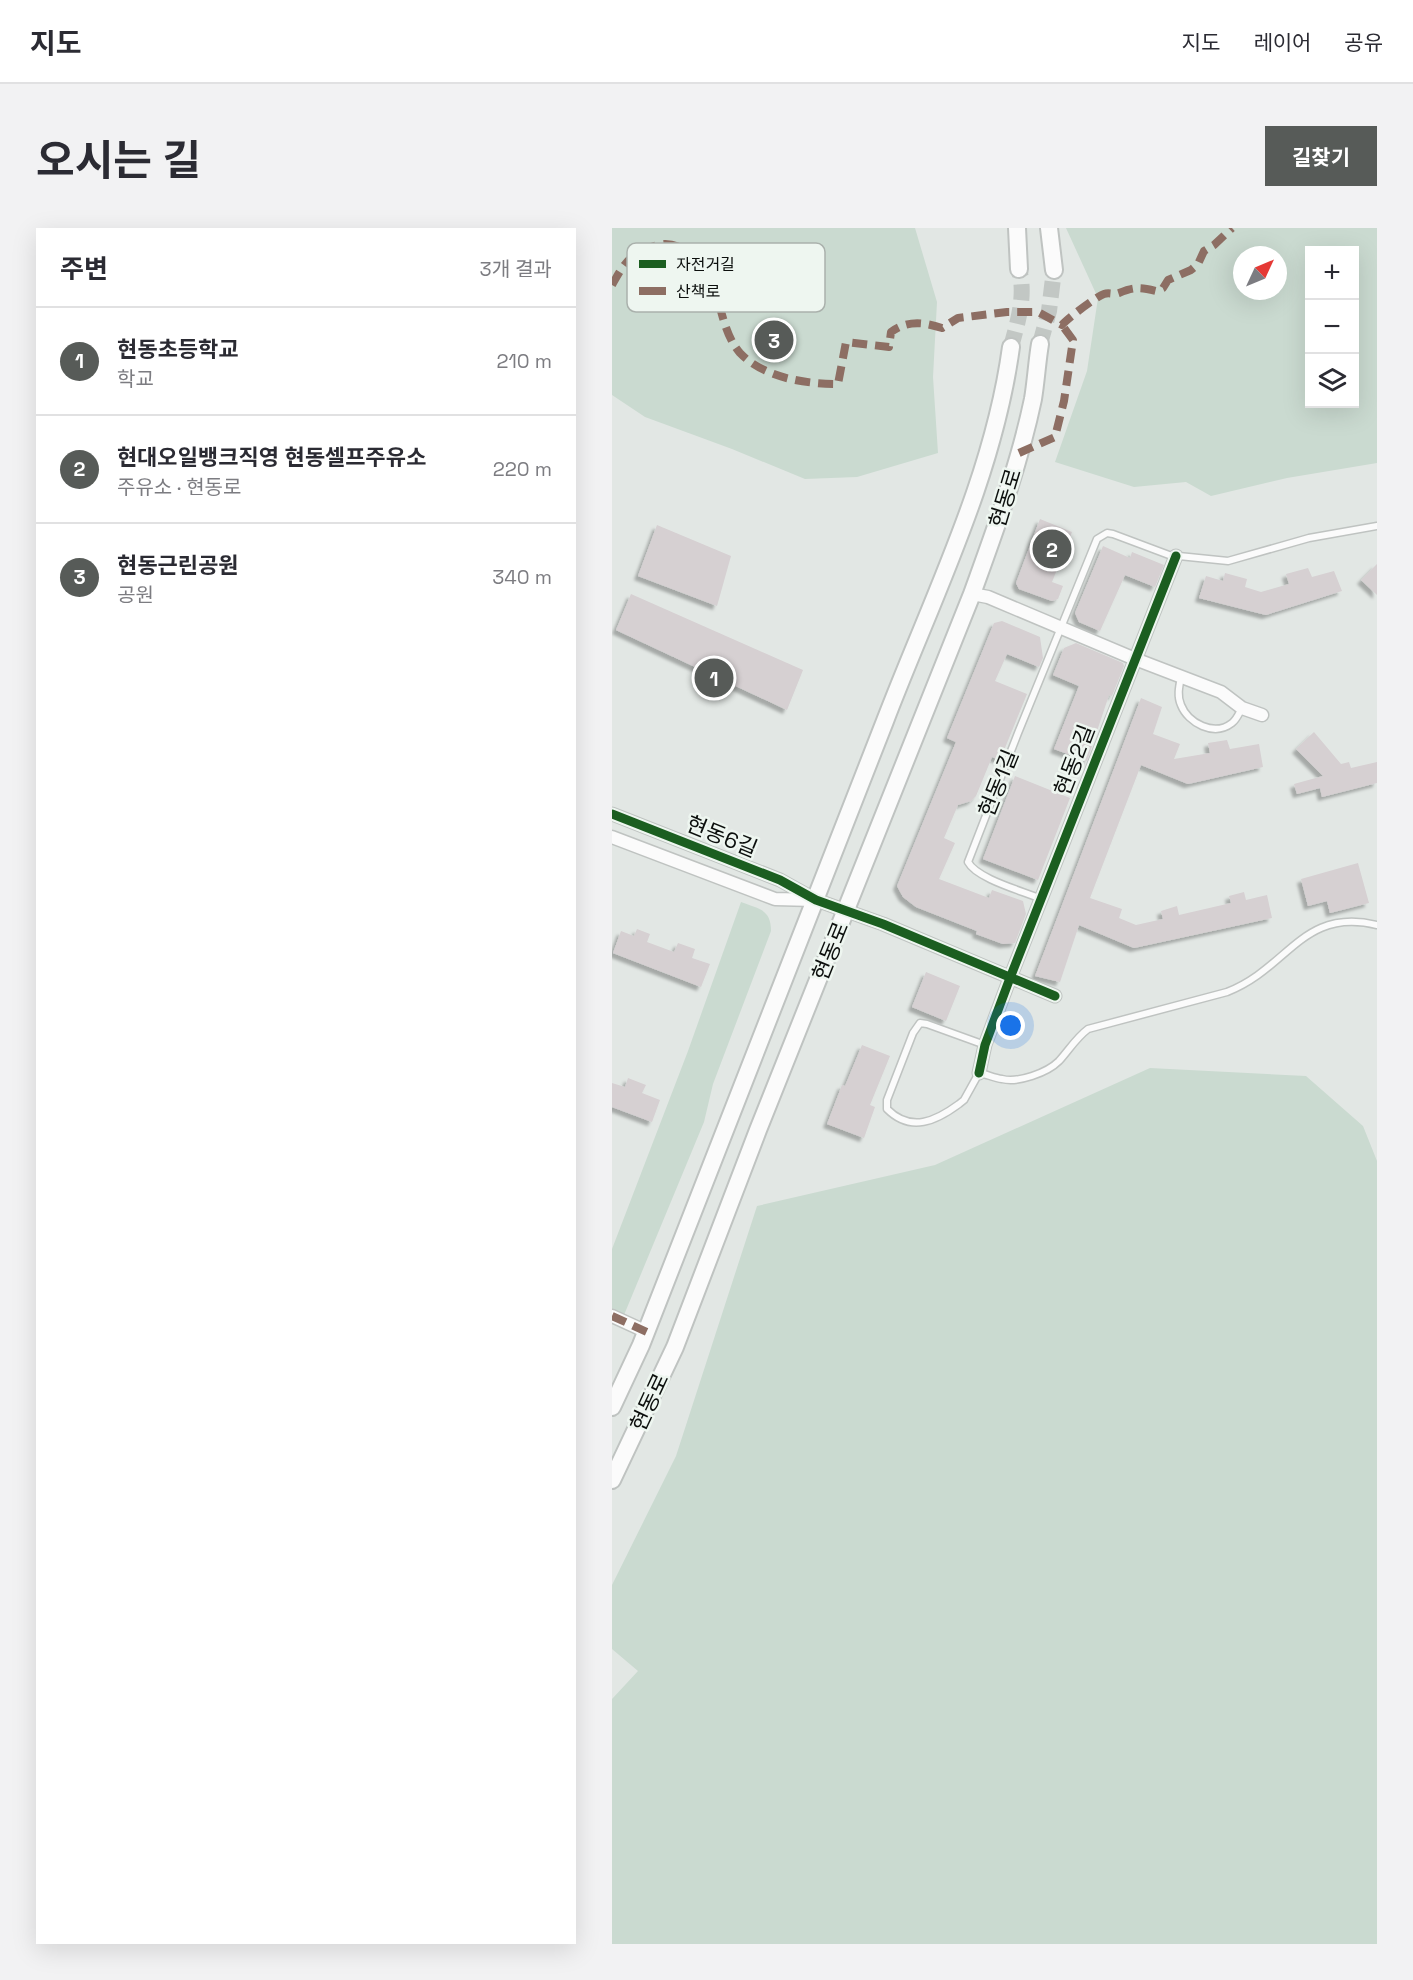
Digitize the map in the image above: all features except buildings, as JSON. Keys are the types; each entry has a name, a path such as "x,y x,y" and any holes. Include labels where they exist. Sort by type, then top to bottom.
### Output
{"main road":[{"path":"1017,228 1019,269"},
{"path":"1049,228 1054,270"},
{"name":"현동로","path":"612,1480 675,1347 758,1130 972,594 1001,516 1019,453 1033,396 1040,344"},
{"name":"현동로","path":"612,1407 647,1332 896,693 971,509 1000,408 1011,347"}],"street":[{"name":"현동2길","path":"979,1072 985,1045 1010,978 1176,556"},
{"path":"972,594 988,597 1135,659 1221,692 1242,708 1262,715"},
{"name":"현동6길","path":"612,814 780,880 816,900"},
{"name":"현동6길","path":"612,837 775,899 816,900"},
{"path":"816,900 883,924 1055,996"},
{"path":"612,1316 647,1332"}],"lane":[{"path":"1176,556 1228,561 1309,538 1377,526"},
{"name":"현동1길","path":"1041,899 981,874 971,868 968,861 1091,549 1097,539 1102,535 1113,534 1176,556"},
{"path":"1182,676 1178,692 1180,704 1195,722 1207,728 1217,729 1231,724 1242,708"},
{"path":"979,1072 1002,1079 1014,1080 1026,1077 1054,1065 1088,1029 1242,986 1258,977 1304,936 1317,928 1350,921 1377,926"},
{"name":"현동2길","path":"979,1072 964,1100 926,1123 906,1121 887,1109 887,1100 912,1033 920,1023 985,1045"}],"shaded area":[{"path":"612,228 915,228 937,302 933,377 938,453 857,477 805,479 645,417 612,395"},
{"path":"1066,228 1377,228 1377,463 1287,478 1211,496 1186,482 1134,487 1055,462 1087,371 1098,298"},
{"path":"741,902 763,911 769,918 771,931 713,1084 704,1122 624,1315 612,1309 612,1249 688,1051"},
{"path":"1150,1068 1306,1076 1363,1126 1377,1161 1377,1944 612,1944 612,1699 638,1671 612,1649 612,1585 676,1456 757,1206 935,1165"}],"tunnel":[{"path":"1011,347 1021,299 1019,269"},
{"path":"1040,344 1049,311 1054,270"}],"marked path":[{"path":"721,312 734,345 750,362 786,378 813,383 838,384 846,342 889,347 891,332 903,325 922,323 942,328 958,318 1007,312 1038,312 1062,325 1082,308 1104,294 1117,294 1137,288 1156,291 1163,288 1168,280 1191,270 1198,264 1204,251 1232,228"},
{"path":"612,285 627,262"},
{"path":"1019,453 1055,437 1064,401 1073,340 1062,325"},
{"path":"612,1316 647,1332"}],"cycle path":[{"path":"979,1073 985,1045 1010,978 1176,556"},
{"path":"612,814 780,880 816,900 883,924 1055,996"}],"place":[{"name":"현동근린공원","path":"774,340"},
{"name":"현대오일뱅크직영 현동셀프주유소","path":"1052,549"},
{"name":"현동초등학교","path":"714,678"}]}
